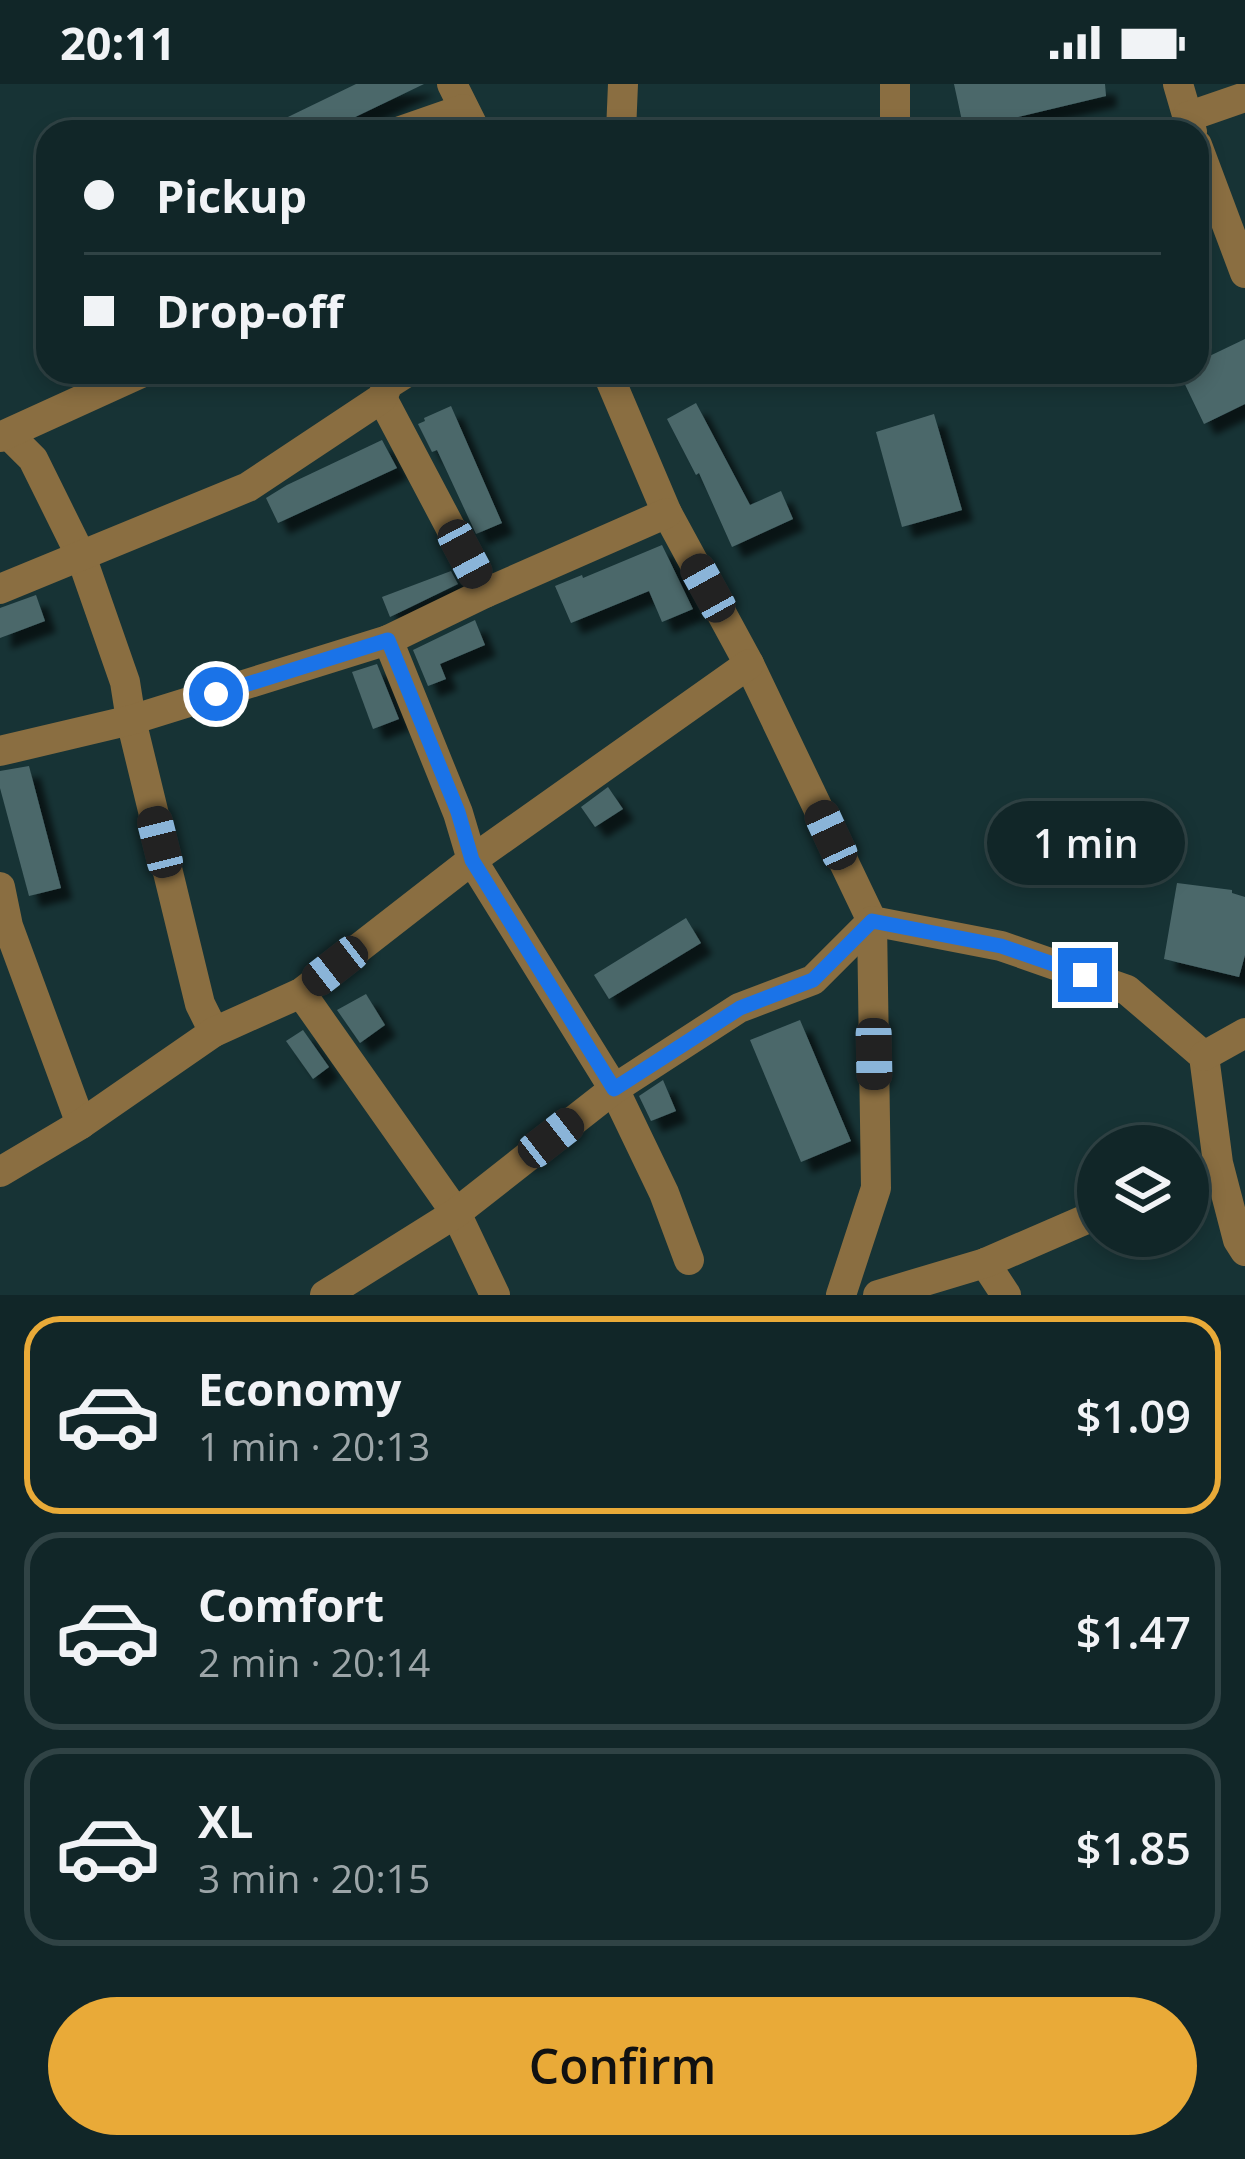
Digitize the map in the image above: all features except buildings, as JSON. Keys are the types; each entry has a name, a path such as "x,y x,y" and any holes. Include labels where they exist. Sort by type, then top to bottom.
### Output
{"street":[{"path":"622,120 623,84"},
{"path":"895,84 895,120"},
{"path":"1178,84 1189,120"},
{"path":"1209,120 1245,97"},
{"path":"431,120 464,108"},
{"path":"1209,177 1245,273"},
{"path":"117,384 4,436 33,459 81,556 125,682 130,720 200,1004 214,1032"},
{"path":"0,589 248,487 382,398 388,384"},
{"path":"612,384 667,513 749,664 872,921 876,1188 841,1295"},
{"path":"382,398 485,593"},
{"path":"0,751 130,720 388,640 667,513"},
{"path":"388,640 458,812 472,860 614,1089 664,1193 689,1260"},
{"path":"0,1172 81,1124 214,1032 301,993 472,860 749,664"},
{"path":"0,887 8,926 81,1124"},
{"path":"872,921 1001,946 1127,990 1204,1056 1218,1163 1245,1251"},
{"path":"325,1295 456,1213 614,1089 740,1008 813,980 872,921"},
{"path":"301,993 456,1213 495,1295"},
{"path":"1204,1056 1245,1033"},
{"path":"1209,1167 1218,1163"},
{"path":"878,1295 985,1263 1077,1223"},
{"path":"985,1263 1006,1295"}],"route":[{"path":"216,694 388,640 458,812 472,860 614,1089 740,1008 813,980 872,921 1001,946 1085,975"}]}
